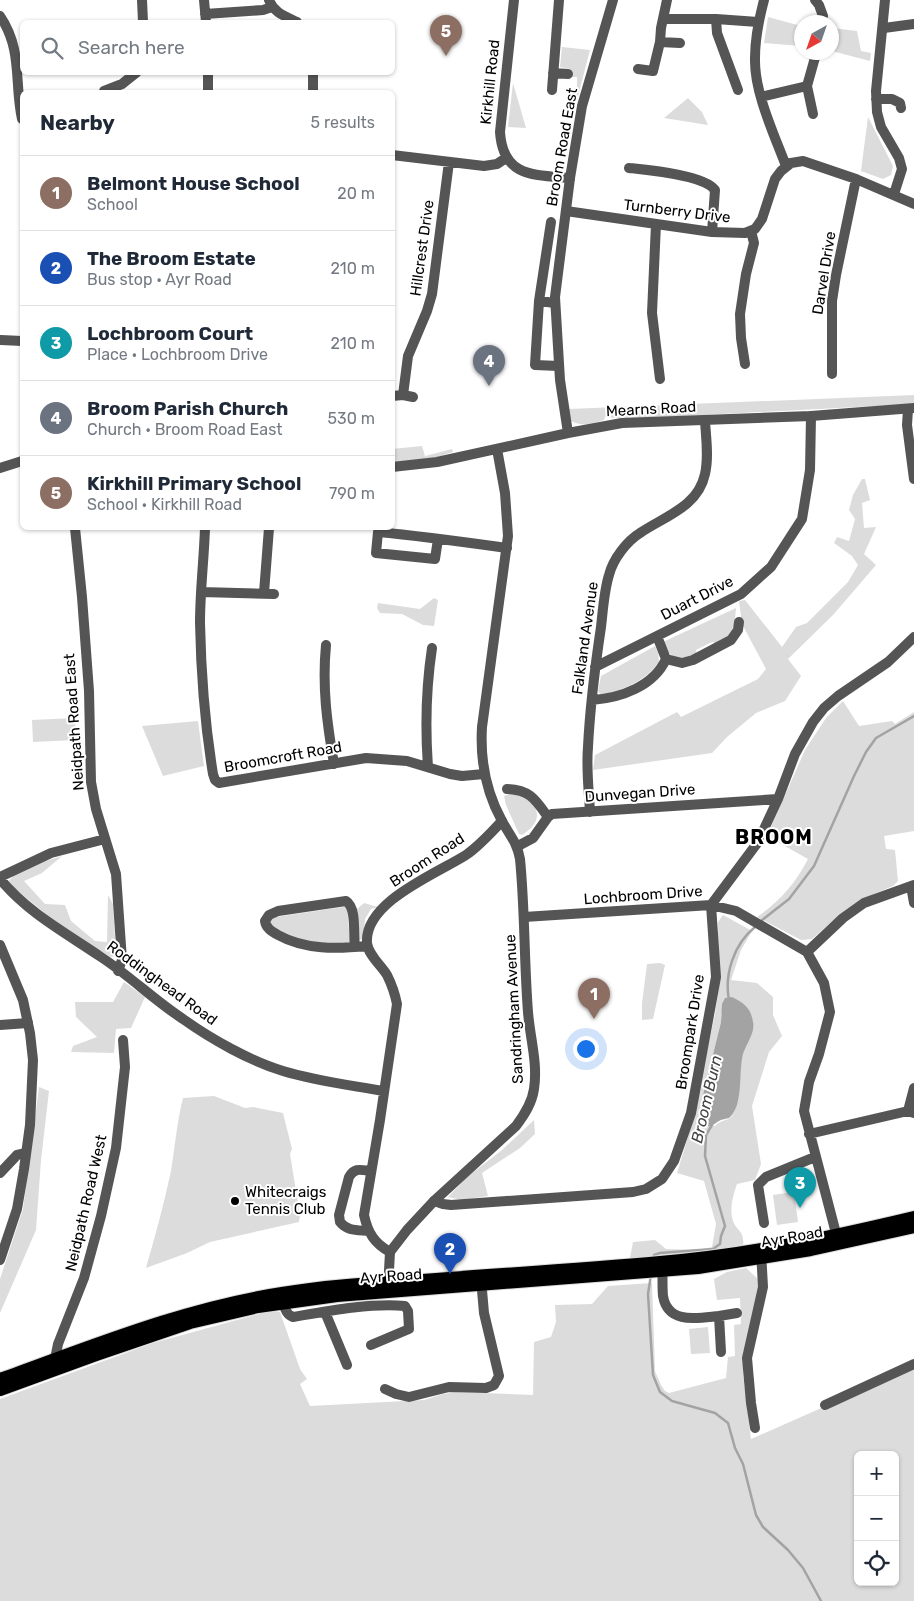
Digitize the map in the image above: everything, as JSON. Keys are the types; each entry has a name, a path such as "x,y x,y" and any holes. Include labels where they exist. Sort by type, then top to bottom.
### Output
{"main road":[{"name":"Ayr Road","path":"838,1240 914,1217"},
{"name":"Ayr Road","path":"2,1384 174,1323 237,1307 345,1285 388,1287 662,1267 762,1255 914,1227"}],"street":[{"path":"142,0 143,20"},
{"path":"204,0 206,18 263,10 270,4 280,14 293,20"},
{"name":"Kirkhill Road","path":"506,158 500,144 500,132 514,0"},
{"path":"552,90 559,0"},
{"name":"Broom Road East","path":"568,433 559,366 555,303 570,178 582,106 613,0"},
{"path":"638,70 652,70 660,42 667,0"},
{"path":"764,0 758,22 755,59 761,97 786,166 803,161 856,179 914,204"},
{"path":"886,0 876,112 881,127 900,158 902,169 894,194"},
{"path":"820,2 822,15"},
{"path":"0,16 12,36 20,100"},
{"path":"663,19 716,19 758,22"},
{"path":"716,19 717,33 738,90"},
{"path":"884,28 914,24"},
{"path":"660,42 680,43"},
{"path":"813,114 806,86 814,60"},
{"path":"553,72 568,74"},
{"path":"111,90 132,75"},
{"path":"208,75 208,90"},
{"path":"313,75 314,90"},
{"path":"761,97 806,86"},
{"path":"876,99 892,99 900,103 902,108"},
{"path":"395,155 490,165 497,164 506,158 515,168 531,175 570,178"},
{"name":"Hillcrest Drive","path":"403,396 408,356 432,294 449,162"},
{"name":"Turnberry Drive","path":"566,211 738,234 755,229 762,220 775,180 786,166"},
{"path":"629,168 668,173 711,185 715,190 712,232"},
{"name":"Darvel Drive","path":"832,374 832,301 856,179"},
{"name":"Broom Road East","path":"551,222 539,301 535,365 559,366"},
{"path":"656,224 652,313 660,378"},
{"path":"745,364 740,314 746,274 754,243 751,231"},
{"path":"539,301 555,303"},
{"path":"1,340 20,341"},
{"path":"911,409 907,425 914,480"},
{"name":"Mearns Road","path":"395,467 428,463 622,423 810,416 911,409"},
{"name":"Duart Drive","path":"595,667 741,594 771,567 802,519 810,470 810,416"},
{"name":"Falkland Avenue","path":"590,812 587,749 595,667 609,574 617,558 628,544 640,533 673,515 698,492 705,475 707,459 705,421"},
{"path":"497,449 505,492 508,530 482,728 482,755 484,774 491,797 502,821"},
{"path":"0,468 20,462"},
{"name":"Neidpath Road East","path":"75,530 82,589 91,782 96,809 116,874 122,960 118,971"},
{"name":"Broomcroft Road","path":"205,530 200,623 207,737 215,780 224,784 366,758 407,761 456,775 484,774"},
{"path":"202,592 269,594 269,530"},
{"path":"438,539 435,559 376,553 378,532 438,539 507,548"},
{"path":"666,659 682,663 693,660 731,640 738,630 739,622"},
{"path":"592,700 622,695 654,678 666,659 657,636"},
{"path":"711,906 758,842 778,799 799,746 813,722 824,708 838,696 888,662 905,648 914,637"},
{"path":"326,645 324,673 325,705 334,764"},
{"path":"428,767 425,725 425,661 432,648"},
{"path":"507,790 520,790 531,795 548,817 533,838 518,846"},
{"name":"Dunvegan Drive","path":"548,817 552,814 778,799"},
{"name":"Sandringham Avenue","path":"390,1252 406,1230 434,1201 511,1131 525,1114 530,1103 535,1073 528,1014 522,874 518,846 502,821"},
{"name":"Broom Road","path":"367,946 369,926 383,907 418,883 468,854 502,821"},
{"path":"0,878 51,853 105,839"},
{"name":"Roddinghead Road","path":"0,878 36,913 102,958 201,1032 284,1071 383,1092"},
{"path":"838,1240 804,1111 809,1082 820,1054 830,1012 824,983 807,952 843,918 864,903 912,886 914,903"},
{"path":"355,947 353,910 351,904 346,900 278,912 269,915 264,921 265,926 272,932 298,944 328,948 355,947 367,946 386,974 394,994 397,1004 364,1216 368,1231 380,1246 390,1252 388,1287"},
{"name":"Lochbroom Drive","path":"524,917 711,906 736,911 807,952"},
{"name":"Broompark Drive","path":"434,1201 451,1205 633,1192 646,1189 662,1179 674,1161 692,1113 716,977 711,906"},
{"path":"0,945 23,1000 33,1060 30,1125 17,1209 0,1260"},
{"path":"0,1025 28,1024"},
{"name":"Neidpath Road West","path":"57,1364 58,1344 88,1266 102,1216 116,1148 125,1074 124,1040"},
{"path":"809,1134 911,1112 914,1088"},
{"path":"0,1173 17,1155 26,1153"},
{"path":"764,1223 759,1182 766,1177 815,1157"},
{"path":"368,1231 352,1230 344,1227 340,1222 339,1215 352,1172 357,1169 371,1171"},
{"path":"755,1428 750,1403 747,1358 764,1287 762,1255"},
{"path":"662,1267 663,1296 666,1307 675,1314 684,1318 737,1313"},
{"path":"385,1389 396,1394 409,1396 449,1387 486,1388 494,1385 498,1376 484,1313 480,1280"},
{"path":"283,1298 286,1311 293,1317 392,1305 405,1306 408,1311 409,1329 371,1345"},
{"path":"325,1312 347,1365"},
{"path":"719,1316 721,1352"},
{"path":"824,1405 914,1364"}],"shaded area":[{"path":"768,17 794,24 794,45 764,43"},
{"path":"839,29 857,31 861,51 871,53 870,61 839,53"},
{"path":"562,47 590,50 577,100 575,100 571,89 577,90 577,77 569,77 570,69 560,67"},
{"path":"513,83 526,128 508,127"},
{"path":"688,98 702,112 708,125 664,118"},
{"path":"868,117 893,166 891,175 883,179 861,171"},
{"path":"914,395 914,404 627,419 605,417 604,420 587,424 571,421 568,409"},
{"path":"422,446 425,456 452,449 453,452 437,457 395,463 395,449"},
{"path":"862,479 865,479 870,500 862,503 864,528 876,527 864,554 876,565 833,615 788,659 801,676 785,701 756,713 727,737 712,753 593,770 595,755 677,712 681,717 758,679 766,669 742,624 739,601 745,600 782,647 796,627 807,623 848,582 858,565 852,556 834,543 837,537 849,541 855,519 849,510 853,495"},
{"path":"434,598 438,600 434,626 423,625 402,614 380,613 377,608 378,603 420,609"},
{"path":"736,608 732,636 717,644 712,642 696,650 697,655 686,658 676,658 669,653 663,642"},
{"path":"655,646 659,662 647,675 633,684 601,695 598,691 601,676"},
{"path":"843,701 859,726 892,721 895,724 914,712 914,831 884,836 886,849 895,850 898,881 893,886 860,900 812,939 801,940 757,917 773,905 786,891 808,859 767,836 805,750 826,718"},
{"path":"75,718 76,740 33,742 32,720"},
{"path":"198,721 204,766 163,776 142,726"},
{"path":"515,792 529,800 534,806 537,817 530,829 522,835 519,834 504,796"},
{"path":"62,856 42,873 24,881 45,904 65,905 71,921 95,941 107,942 108,895 113,904 116,956 111,957 63,928 13,887 9,881 13,876 26,868"},
{"path":"364,903 378,907 371,909 365,919 363,939 358,940 357,909"},
{"path":"347,907 350,942 348,945 300,941 270,926 270,919 275,917"},
{"path":"723,915 752,931 741,950 731,980 757,983 773,997 773,1015 782,1036 769,1052 752,1106 761,1164 755,1180 737,1184 732,1202 733,1221 742,1234 743,1247 669,1256 630,1258 633,1242 655,1240 666,1249 699,1250 712,1247 716,1224 704,1181 677,1173 691,1127 715,1014 719,987 718,922","holes":["721,1013 752,1031 742,1057 738,1099 734,1113 731,1117 715,1126 707,1126 709,1121 701,1103 721,1022"]},
{"path":"660,963 665,965 653,1019 642,1020 642,1003 647,964"},
{"path":"124,982 145,997 131,1028 116,1029 114,1053 71,1052 73,1046 97,1037 76,1017 75,1002 113,1002"},
{"path":"39,1087 49,1091 41,1160 36,1230 0,1313 0,1279 23,1209"},
{"path":"214,1096 245,1108 253,1107 283,1113 292,1149 290,1154 300,1215 299,1222 210,1242 187,1253 146,1268 171,1171 183,1098"},
{"path":"534,1120 535,1134 520,1148 482,1173 488,1196 462,1200 448,1197 467,1177 502,1150"},
{"path":"794,1192 798,1222 777,1225 773,1195"},
{"path":"746,1268 759,1280 760,1285 745,1351 743,1374 751,1439 914,1367 914,1601 0,1601 0,1399 153,1343 270,1311 280,1312 300,1369 307,1379 300,1384 310,1406 424,1400 456,1392 533,1395 534,1342 551,1337 556,1322 555,1305 592,1304 608,1286 652,1283 655,1371 661,1385 669,1393 726,1378 728,1357 735,1356 734,1325 741,1324 740,1298 717,1300 714,1279 727,1272"},
{"path":"708,1327 710,1353 691,1354 689,1329"}],"water":[{"path":"732,997 749,1010 753,1022 753,1031 743,1054 737,1106 729,1118 720,1120 712,1126 706,1126 709,1121 701,1103 721,1022 722,1004 725,998"}],"waterway":[{"name":"Broom Burn","path":"761,921 789,899 814,866 854,776 866,752 876,738 914,716"},
{"name":"Broom Burn","path":"729,1000 728,980 732,960 741,942 755,927"},
{"name":"Broom Burn","path":"653,1259 654,1255 660,1253 713,1249 720,1244 725,1226 705,1156 706,1135 712,1125"},
{"name":"Broom Burn","path":"651,1275 648,1294 653,1375 660,1392 672,1401 715,1413 728,1423 735,1448 743,1464 756,1515 763,1527 788,1550 803,1568 821,1601"}],"place":[{"name":"Kirkhill Primary School","path":"446,56"},
{"name":"Broom Parish Church","path":"489,386"},
{"name":"Belmont House School","path":"594,1019"},
{"name":"Whitecraigs Tennis Club","path":"235,1201"},
{"name":"Lochbroom Court","path":"800,1208"},
{"name":"The Broom Estate","path":"450,1274"}],"district":[{"name":"BROOM","path":"774,837"}]}
